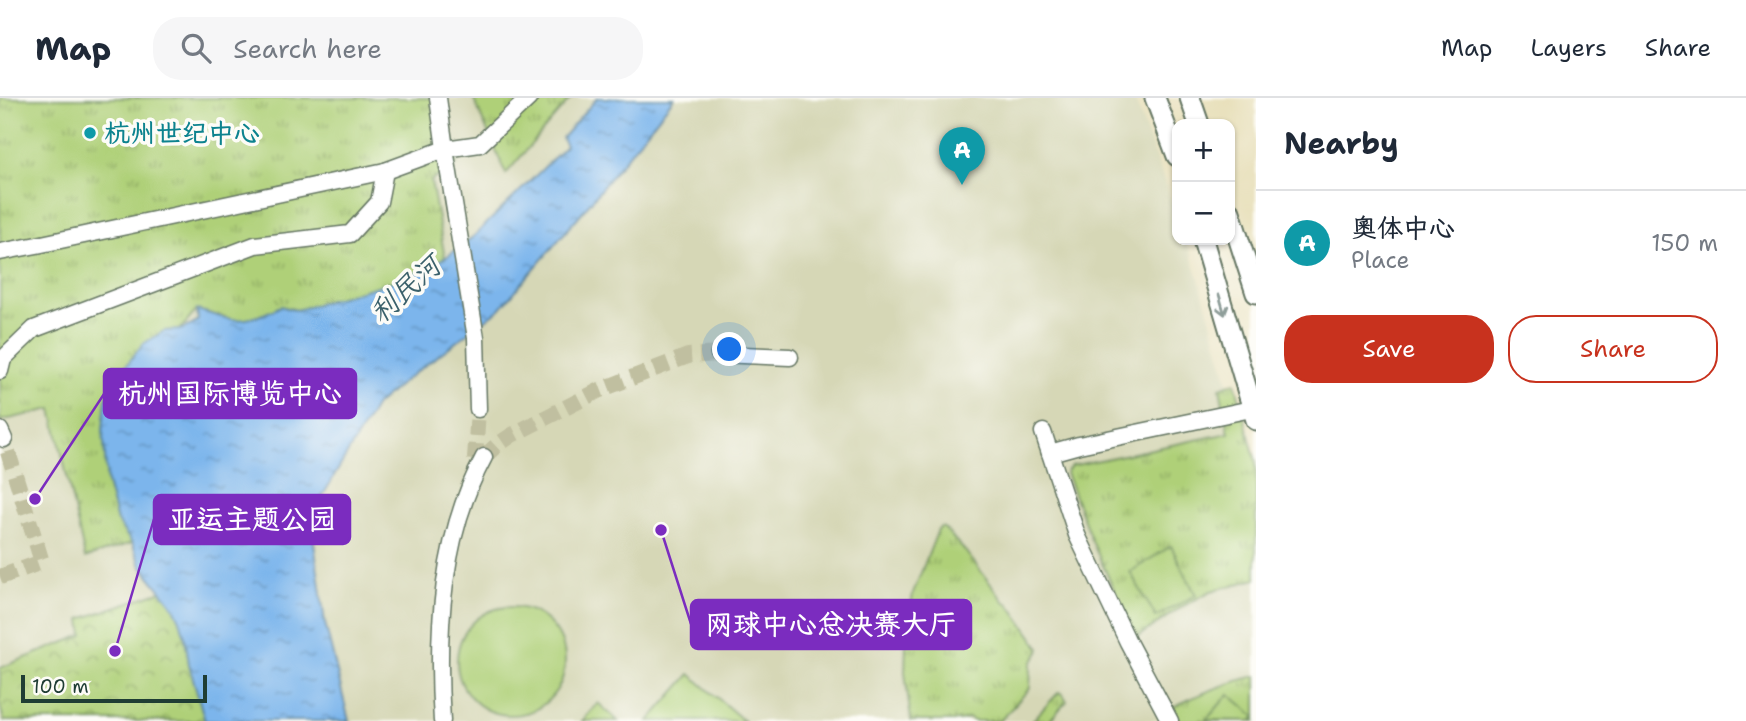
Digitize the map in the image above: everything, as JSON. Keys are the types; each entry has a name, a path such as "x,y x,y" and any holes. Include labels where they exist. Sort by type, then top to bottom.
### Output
{"main road":[{"path":"1155,98 1172,143"},
{"path":"1190,98 1197,119"},
{"path":"1235,228 1256,293"},
{"path":"1205,245 1255,412"}],"street":[{"path":"438,98 444,149 477,338 478,410"},
{"path":"0,252 385,172 444,149 480,144 529,98"},
{"path":"0,371 3,359 34,329 256,245 350,234 379,202 385,172"},
{"path":"719,354 790,357"},
{"path":"1051,453 1079,445 1255,412"},
{"path":"1043,432 1077,535 1128,642 1170,721"},
{"path":"442,721 442,623 448,560 460,514 478,463"}],"shaded area":[{"path":"0,98 1134,98 1172,202 1172,245 1188,245 1256,482 1256,721 0,721"}],"green space":[{"name":"杭州世纪中心","path":"0,98 435,98 453,139 457,164 431,181 445,258 408,277 297,310 281,306 258,318 238,321 197,310 180,330 164,331 103,429 107,483 117,521 132,543 85,558 52,409 0,421"},
{"path":"473,98 571,98 506,174"},
{"path":"1235,382 1256,462 1256,579 1211,591 1183,606 1136,638 1091,539 1066,473 1071,466 1229,433 1220,388"},
{"path":"941,527 965,551 1009,604 1040,648 1031,664 1030,688 1000,721 974,721 969,718 960,721 911,721 905,672 913,593"},
{"path":"1171,546 1196,595 1156,617 1130,572"},
{"path":"162,591 180,620 205,721 4,721 0,706 0,668 83,635 81,619"},
{"path":"511,607 532,611 549,623 561,640 565,661 561,682 549,699 532,711 511,715 490,711 473,699 461,682 457,661 461,640 473,623 490,611"},
{"path":"690,674 744,721 649,721"},
{"path":"1256,676 1256,721 1179,721 1171,708 1213,689"},
{"path":"1059,692 1067,701 1049,721 1032,721"},
{"path":"1229,694 1256,717 1252,721 1206,720"},
{"path":"598,703 618,721 582,721"}],"water":[{"name":"利民河","path":"597,98 674,98 500,309 376,405 319,502 313,535 325,623 349,721 205,721 180,620 174,607 141,566 132,543 117,521 107,483 103,429 106,399 124,368 143,344 164,331 180,330 192,325 198,320 197,310 240,320 281,306 297,310 408,277 445,258 474,236 566,146 562,138"}],"tunnel":[{"path":"484,457 512,435 600,390 688,356 719,354"},
{"path":"475,460 478,409"},
{"path":"0,577 42,562 4,439"}],"place":[{"name":"杭州世纪中心","path":"90,133"},
{"name":"奥体中心","path":"962,185"},
{"name":"杭州国际博览中心","path":"35,499"},
{"name":"网球中心总决赛大厅","path":"661,530"},
{"name":"亚运主题公园","path":"115,651"}]}
